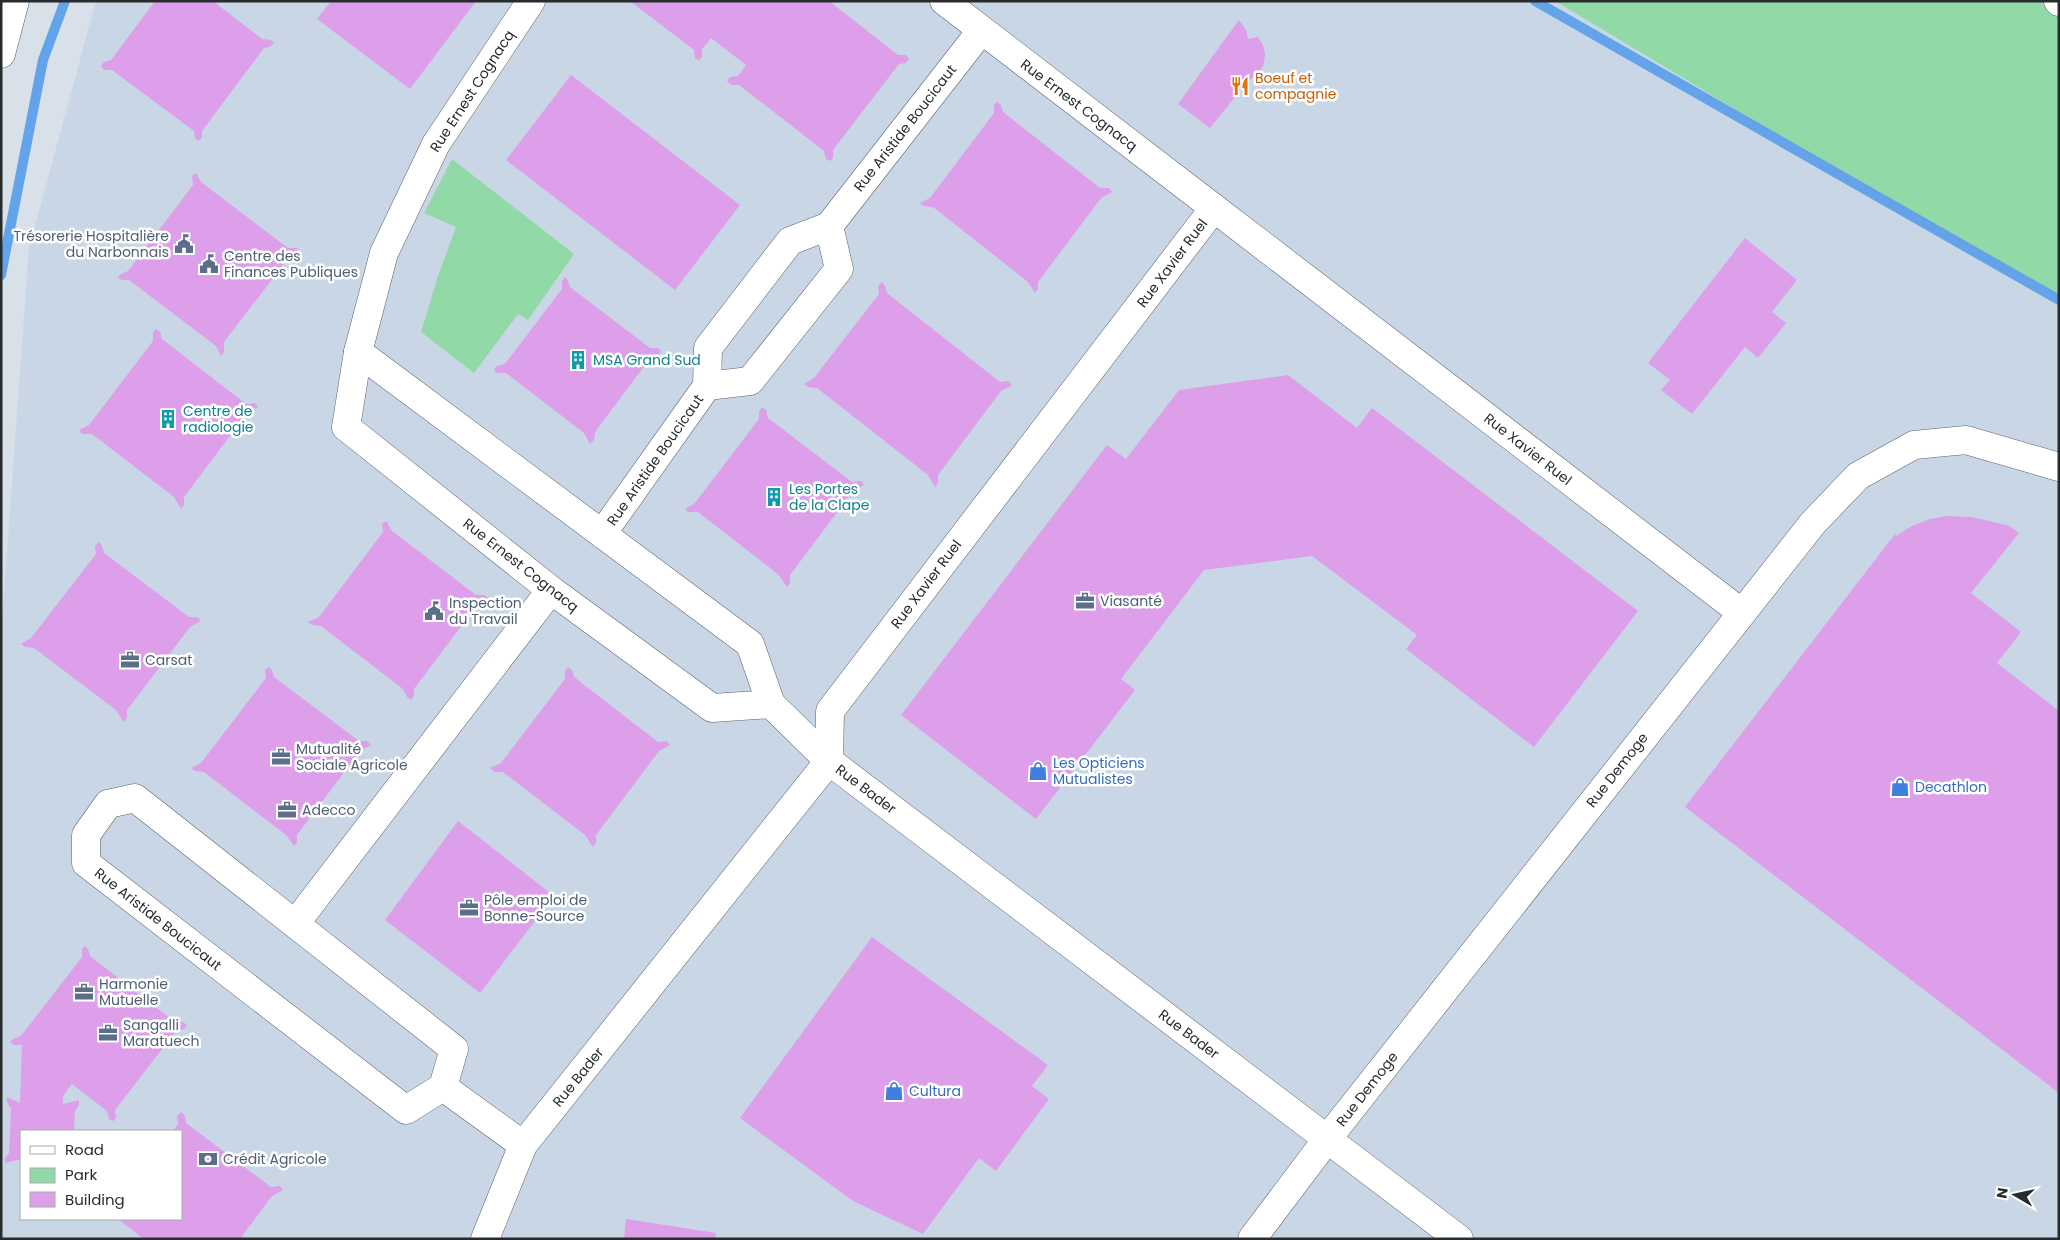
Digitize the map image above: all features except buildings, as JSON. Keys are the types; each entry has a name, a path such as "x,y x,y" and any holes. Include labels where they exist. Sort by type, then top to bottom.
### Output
{"street":[{"path":"1,54 15,1"},
{"name":"Rue Ernest Cognacq","path":"531,1 436,144 384,253 358,352 346,427 551,590 712,708 771,704"},
{"name":"Rue Ernest Cognacq","path":"944,1 1214,208"},
{"name":"Rue Aristide Boucicaut","path":"602,534 708,386 708,348 790,241 830,226 981,30"},
{"name":"Rue Xavier Ruel","path":"830,761 830,711 1214,208 1742,613"},
{"name":"Rue Aristide Boucicaut","path":"708,386 750,381 839,269 830,226"},
{"path":"358,352 750,644 771,704 830,761"},
{"name":"Rue Demoge","path":"1252,1239 1328,1138 1813,523 1858,476 1914,445 1966,440 2059,467"},
{"path":"294,924 551,590"},
{"name":"Rue Bader","path":"485,1239 523,1145 830,761 1459,1239"},
{"name":"Rue Aristide Boucicaut","path":"135,798 454,1050 443,1087 406,1110 86,863 86,835 108,804 135,798"},
{"path":"443,1087 523,1145"}],"shaded area":[{"path":"96,1 1555,1 2059,304 2059,1239 1,1239 1,634 29,248"}],"green space":[{"path":"1555,1 2059,1 2059,304"},
{"path":"452,159 574,254 528,320 518,314 474,373 421,332 437,279 456,227 424,213"}],"waterway":[{"path":"1,275 43,60 65,1"},
{"path":"1535,1 2059,300"}],"place":[{"name":"Boeuf et compagnie","path":"1240,86"},
{"name":"Trésorerie Hospitalière du Narbonnais","path":"184,244"},
{"name":"Centre des Finances Publiques","path":"209,264"},
{"name":"MSA Grand Sud","path":"578,360"},
{"name":"Centre de radiologie","path":"168,419"},
{"name":"Les Portes de la Clape","path":"774,497"},
{"name":"Viasanté","path":"1085,601"},
{"name":"Inspection du Travail","path":"434,611"},
{"name":"Carsat","path":"130,660"},
{"name":"Mutualité Sociale Agricole","path":"281,757"},
{"name":"Les Opticiens Mutualistes","path":"1038,771"},
{"name":"Decathlon","path":"1900,787"},
{"name":"Adecco","path":"287,810"},
{"name":"Pôle emploi de Bonne-Source","path":"469,908"},
{"name":"Harmonie Mutuelle","path":"84,992"},
{"name":"Sangalli Maratuech","path":"108,1033"},
{"name":"Cultura","path":"894,1091"},
{"name":"Crédit Agricole","path":"208,1159"}]}
